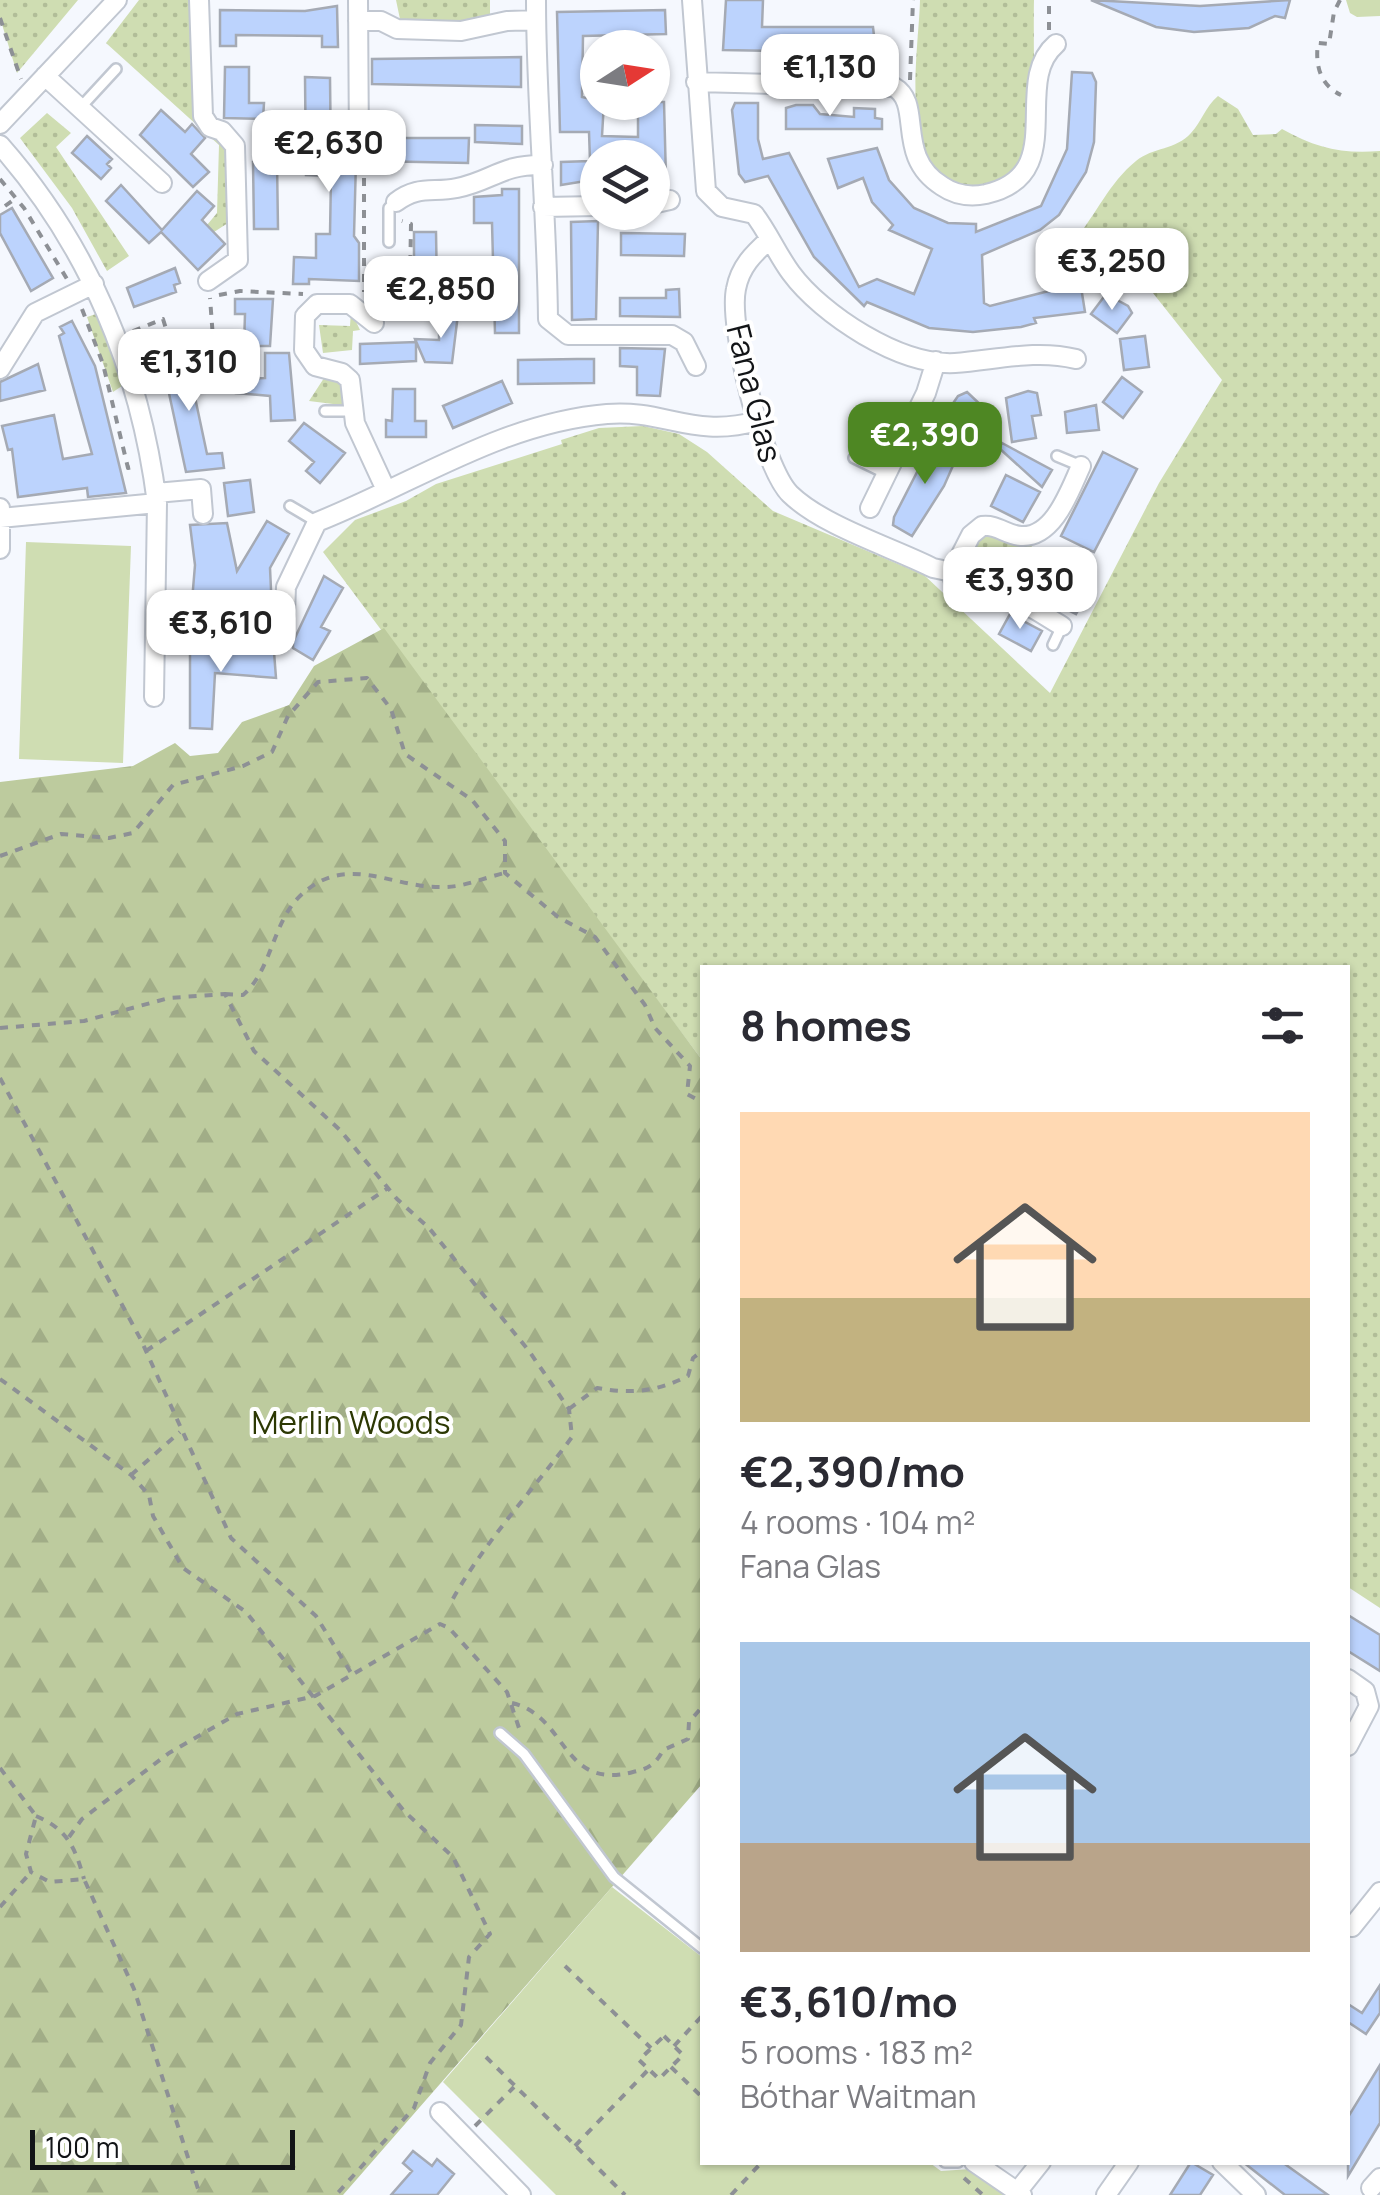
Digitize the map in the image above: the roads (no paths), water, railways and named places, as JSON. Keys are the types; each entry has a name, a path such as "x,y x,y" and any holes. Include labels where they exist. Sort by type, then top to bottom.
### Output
{"street":[{"path":"0,124 117,0"},
{"path":"200,0 203,116 210,127 222,131 235,146 238,260 208,281"},
{"path":"358,0 359,148"},
{"path":"536,0 548,319 568,334 672,335 684,342 696,366"},
{"path":"692,0 706,191 722,207 754,214 791,273 836,317 872,338 936,361 1042,352 1076,359"},
{"path":"358,21 381,21 397,30 462,31 507,21 536,20"},
{"path":"696,82 888,86 902,92 909,106 912,150 928,176 966,195 1000,189 1020,174 1034,152 1039,72 1052,47"},
{"path":"39,82 80,108 162,183"},
{"path":"0,145 49,205 94,284 118,337 136,394 156,498 154,698"},
{"path":"396,202 420,188 456,189 508,166 544,164"},
{"path":"543,207 580,206"},
{"name":"Fana Glas","path":"770,239 741,271 734,303 758,421 776,476 803,504 933,568 952,572 955,585 967,595 1013,598 1062,626"},
{"path":"0,369 35,313 94,284"},
{"path":"369,318 346,303 313,306 303,321 305,354 319,369 346,375 354,390 354,411 364,449 386,490"},
{"path":"870,508 936,361"},
{"path":"157,631 275,629 286,614 286,587 316,522 452,463 496,438 550,422 610,414 642,414 694,429 758,421"},
{"path":"952,572 971,535 982,526 1018,536 1041,530 1060,511 1081,466"},
{"path":"0,549 1,515 156,498 201,488 204,514"},
{"path":"1350,1680 1366,1692 1369,1706 1350,1742"},
{"path":"1350,1926 1380,1892"},
{"path":"440,2112 510,2191"},
{"path":"978,2165 1019,2194 1039,2165"},
{"path":"1106,2195 1127,2165"},
{"path":"1225,2165 1256,2195"}],"lane":[{"path":"80,108 116,70"},
{"path":"389,242 390,208 396,202"},
{"path":"325,411 354,411"},
{"path":"1057,456 1081,466"},
{"path":"854,458 887,474"},
{"path":"290,506 316,522"},
{"name":"Fana Glas","path":"1053,645 1062,626"},
{"path":"500,1732 524,1754 614,1877 700,1946"}],"park label":[{"name":"Merlin Woods","path":"351,1422"}]}
